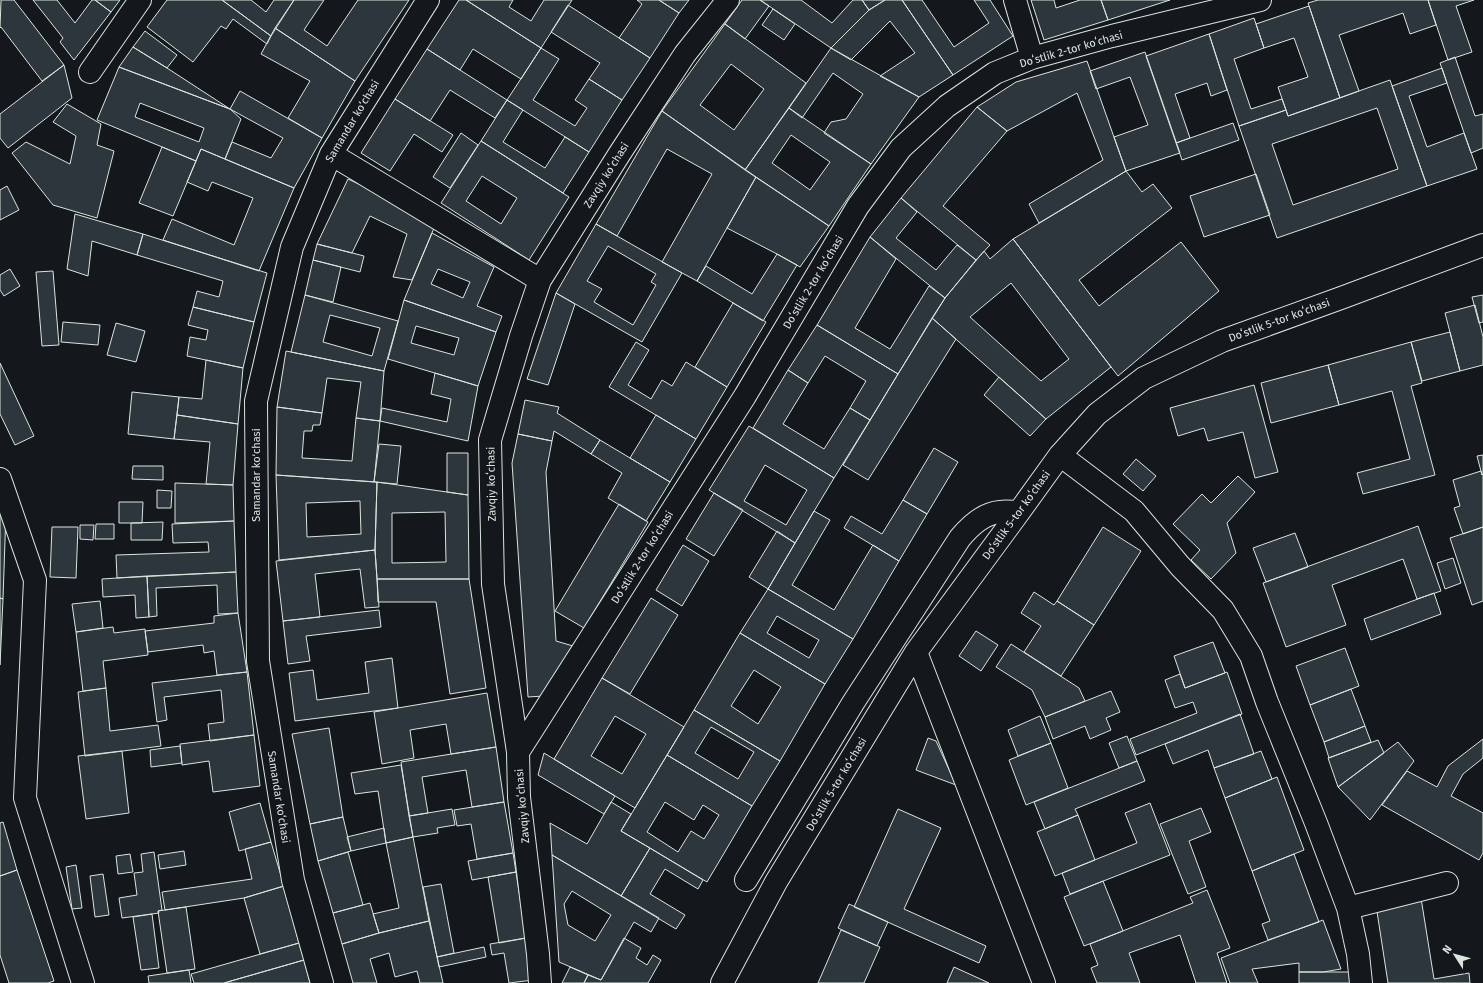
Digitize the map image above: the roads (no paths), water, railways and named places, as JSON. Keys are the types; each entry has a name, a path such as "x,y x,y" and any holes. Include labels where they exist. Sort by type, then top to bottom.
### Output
{"street":[{"path":"90,72 140,0"},
{"name":"Samandar ko‘chasi","path":"322,983 292,880 258,661 256,401 292,247 331,154 428,0"},
{"name":"Zavqiy koʻchasi","path":"540,983 538,954 519,798 518,752 493,584 490,440 521,336 540,280 620,153 685,54 728,0"},
{"path":"1015,0 1032,58"},
{"name":"Doʻstlik 2-tor koʻchasi","path":"518,752 745,396 858,206 901,148 948,106 995,73 1032,58 1112,36 1260,0"},
{"path":"331,154 540,280"},
{"name":"Doʻstlik 5-tor koʻchasi","path":"722,983 776,882 916,652 1060,455 1097,414 1144,378 1222,341 1483,245"},
{"path":"1060,455 1134,512 1180,566 1223,610 1251,656 1266,702 1316,823 1348,908 1358,954 1361,983"},
{"path":"0,479 35,580 25,798 82,983"},
{"path":"746,880 853,704 960,538 971,526 986,516 999,512 1019,512"},
{"path":"916,652 1044,983"},
{"path":"1348,908 1447,883"}]}
